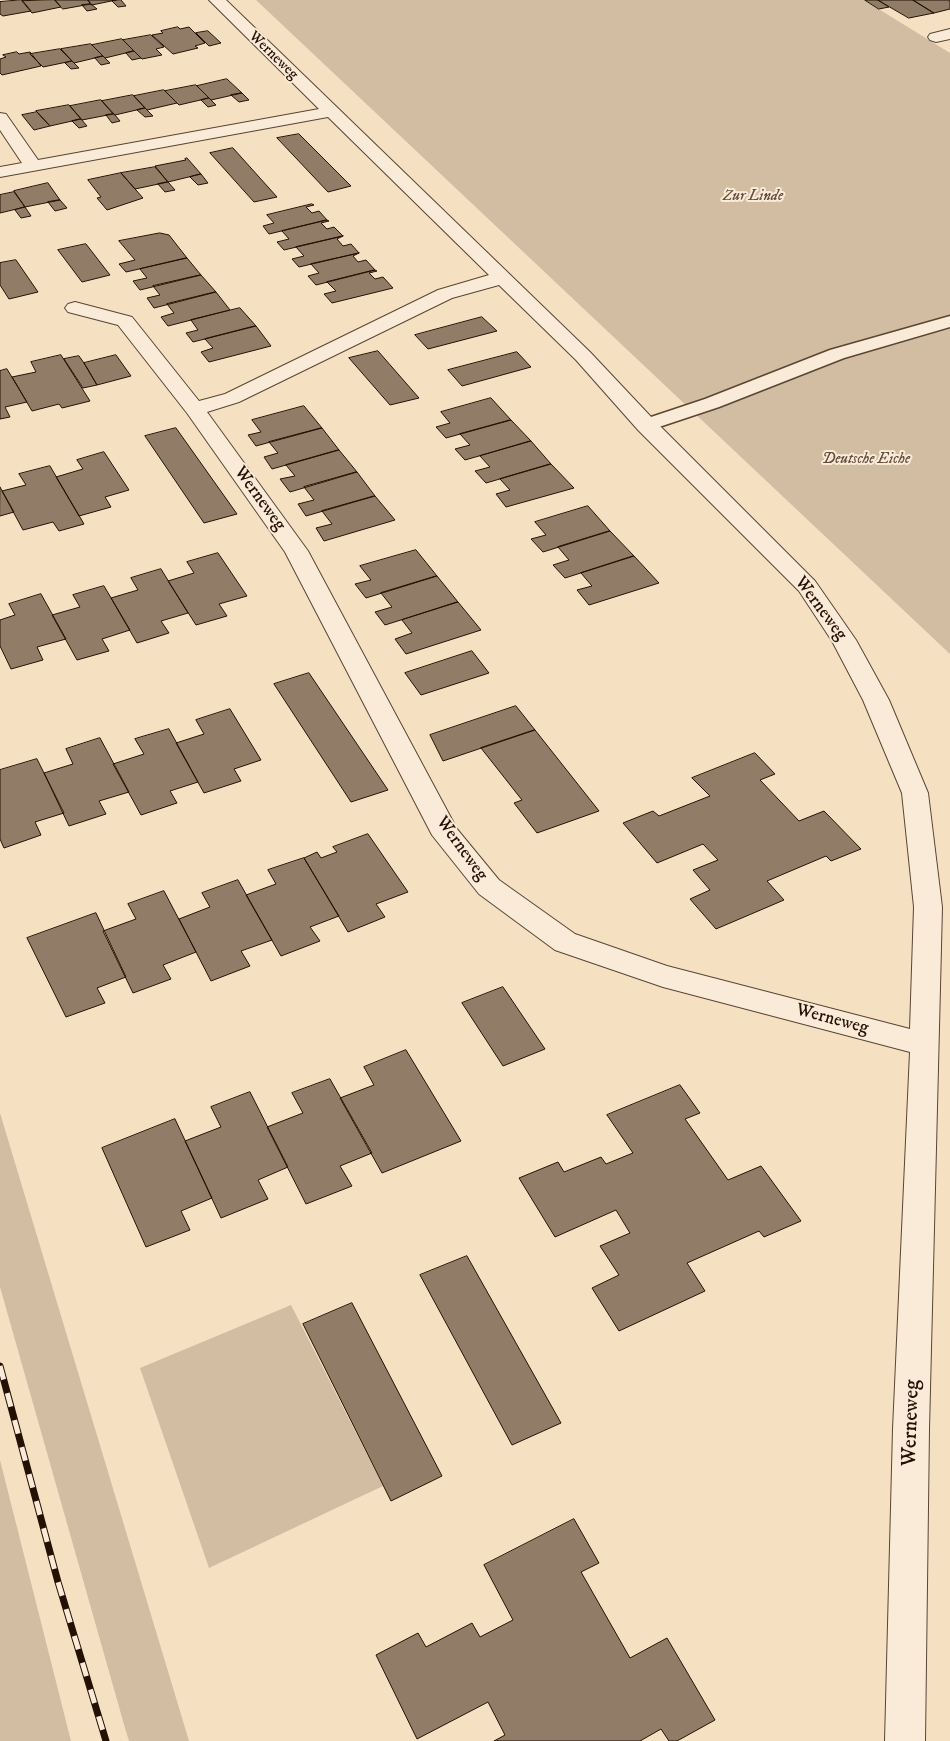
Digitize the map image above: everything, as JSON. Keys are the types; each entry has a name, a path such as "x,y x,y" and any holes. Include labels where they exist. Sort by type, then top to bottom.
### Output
{"street":[{"name":"Werneweg","path":"217,0 501,278 584,356 646,425 807,586 844,640 876,700 915,793 928,907 911,1429 905,1741"},
{"path":"0,172 330,112"},
{"path":"0,118 33,166"},
{"path":"194,409 232,398 446,294 501,278"},
{"name":"Werneweg","path":"75,308 125,321 194,409 296,551 446,835 489,887 565,942 663,976 925,1044"}],"lane":[{"path":"646,425 712,403 837,354 950,321"}],"green space":[{"name":"Zur Linde","path":"256,0 864,0 950,53 950,654"},
{"path":"0,1113 189,1741 129,1741 125,1728 0,1287"},
{"path":"291,1305 383,1486 209,1568 140,1368"},
{"path":"0,1460 71,1741 0,1741"}],"building":[{"path":"22,0 31,11 3,16 0,14 0,2"},
{"path":"55,0 61,7 32,13 22,1"},
{"path":"55,0 88,0 91,4 63,9"},
{"path":"88,0 116,0 92,5"},
{"path":"121,0 126,6 118,7 112,1"},
{"path":"865,0 878,0 889,7 879,9"},
{"path":"878,0 913,0 934,13 909,18"},
{"path":"913,0 948,0 950,1 950,9 934,13"},
{"path":"91,4 97,9 87,11 82,5"},
{"path":"178,27 180,29 189,27 205,43 195,46 198,48 173,54 152,35"},
{"path":"208,31 221,43 209,46 196,33"},
{"path":"151,35 164,47 156,49 162,55 142,59 123,40"},
{"path":"122,39 134,51 105,58 92,45"},
{"path":"91,44 103,56 74,63 61,49"},
{"path":"60,49 72,61 43,67 30,54"},
{"path":"134,51 141,58 132,60 126,53"},
{"path":"17,52 19,54 30,52 41,66 2,75 0,73 0,59 6,57 3,55"},
{"path":"103,56 110,63 101,65 95,58"},
{"path":"72,61 79,68 71,69 65,63"},
{"path":"227,79 242,93 211,100 197,86"},
{"path":"196,85 209,98 179,105 165,91"},
{"path":"164,90 177,103 147,110 134,96"},
{"path":"242,93 249,100 239,102 231,95"},
{"path":"133,95 145,108 115,115 102,101"},
{"path":"209,98 216,105 208,107 201,100"},
{"path":"101,100 113,114 82,120 70,106"},
{"path":"69,105 81,119 50,126 36,111"},
{"path":"145,108 153,116 145,117 137,110"},
{"path":"37,112 50,126 34,130 22,115"},
{"path":"113,114 120,121 112,123 106,115"},
{"path":"81,119 87,126 79,128 72,121"},
{"path":"299,134 351,186 328,192 277,138"},
{"path":"233,148 277,197 254,202 210,153"},
{"path":"187,158 201,174 168,182 155,166 186,160"},
{"path":"155,167 168,182 135,189 121,173"},
{"path":"121,173 143,198 107,210 97,198 101,197 88,180"},
{"path":"201,174 208,183 198,185 190,177"},
{"path":"168,182 175,190 165,192 158,184"},
{"path":"48,183 60,200 25,207 14,191"},
{"path":"14,192 25,207 0,213 0,195"},
{"path":"60,200 67,208 55,211 48,202"},
{"path":"314,205 306,207 312,213 319,211 327,220 269,234 263,226 274,223 267,215"},
{"path":"25,207 31,216 21,218 15,210"},
{"path":"329,221 321,223 327,229 334,227 343,236 284,250 277,242 289,239 282,231"},
{"path":"160,233 169,235 187,258 126,272 119,264 135,260 119,241"},
{"path":"343,236 337,239 343,246 351,244 359,253 299,267 292,259 304,256 296,247"},
{"path":"86,244 110,275 82,282 58,250"},
{"path":"359,253 353,256 358,262 366,260 375,270 316,285 308,276 319,273 311,264"},
{"path":"187,258 201,275 140,290 133,281 147,278 140,269"},
{"path":"16,260 38,292 9,299 0,285 0,263"},
{"path":"377,271 369,273 375,279 383,277 393,288 332,303 324,294 336,291 327,282"},
{"path":"201,275 216,292 154,308 147,298 160,295 153,286"},
{"path":"216,292 230,310 168,326 161,317 174,313 167,304"},
{"path":"240,308 256,326 193,342 186,333 198,330 191,320"},
{"path":"482,317 497,331 428,349 415,335"},
{"path":"256,326 271,346 209,362 201,352 213,348 205,339"},
{"path":"378,351 419,398 390,405 349,358"},
{"path":"517,352 531,367 462,386 448,370"},
{"path":"61,355 90,401 62,408 59,404 32,411 12,377 36,372 31,362"},
{"path":"116,355 131,376 97,385 84,363"},
{"path":"79,356 97,385 83,388 64,359"},
{"path":"7,369 27,402 5,407 10,417 0,419 0,371"},
{"path":"491,398 511,420 446,438 436,427 450,423 441,412"},
{"path":"304,406 322,428 256,446 248,435 261,432 252,420"},
{"path":"511,420 531,441 465,460 455,449 470,445 460,434"},
{"path":"176,428 237,514 204,523 145,436"},
{"path":"322,428 339,450 272,469 264,457 278,453 269,442"},
{"path":"531,441 551,464 486,483 475,471 490,467 480,456"},
{"path":"339,450 357,472 290,492 280,479 295,476 286,465"},
{"path":"104,452 129,490 105,497 111,507 79,516 56,477 83,469 77,460"},
{"path":"551,464 574,488 506,507 496,494 510,490 500,479"},
{"path":"50,466 84,524 59,531 53,522 23,530 2,491 26,485 19,474"},
{"path":"357,472 375,496 306,516 298,504 314,500 304,487"},
{"path":"0,487 14,512 0,516"},
{"path":"375,496 395,520 324,541 316,528 332,524 322,511"},
{"path":"588,506 610,531 543,552 531,539 546,535 535,522"},
{"path":"610,531 634,556 565,578 553,565 569,560 558,547"},
{"path":"416,550 437,576 366,598 355,584 371,580 360,566"},
{"path":"218,553 247,596 219,604 227,616 196,625 168,581 194,573 187,562"},
{"path":"634,556 659,583 589,605 577,590 592,586 581,573"},
{"path":"161,569 188,613 161,621 169,633 137,643 111,598 138,590 131,578"},
{"path":"437,576 458,602 385,625 375,612 392,607 381,593"},
{"path":"104,586 130,630 102,639 109,651 77,660 52,615 80,607 73,595"},
{"path":"41,594 66,639 37,647 43,660 11,669 0,646 0,620 15,615 9,604"},
{"path":"458,602 481,630 406,654 395,639 412,633 402,620"},
{"path":"472,651 489,673 421,695 405,673"},
{"path":"309,673 388,790 351,802 274,684"},
{"path":"516,706 535,730 443,761 430,735"},
{"path":"230,709 261,760 234,769 241,781 204,793 176,743 204,734 196,720"},
{"path":"169,729 198,782 170,791 177,803 141,815 113,764 144,754 135,739"},
{"path":"535,730 599,811 537,833 514,803 522,800 481,748"},
{"path":"100,738 129,792 99,801 106,814 69,826 44,773 73,764 66,749"},
{"path":"755,753 775,774 760,780 799,821 824,811 861,849 831,861 826,856 767,881 784,900 716,929 690,899 710,890 693,870 718,860 703,844 657,863 623,823 653,811 659,816 710,796 692,778"},
{"path":"37,759 64,813 35,822 41,835 4,848 0,839 0,770"},
{"path":"368,834 408,892 376,904 385,917 348,932 304,858 317,852 321,858 337,852 333,847"},
{"path":"304,858 339,916 310,927 320,941 281,956 246,895 276,884 268,870"},
{"path":"238,880 272,940 241,951 250,966 211,981 179,919 210,907 202,893"},
{"path":"164,891 196,952 163,965 171,979 133,993 103,931 136,919 128,904"},
{"path":"96,913 126,977 97,988 105,1003 66,1017 27,938"},
{"path":"503,987 545,1049 503,1066 462,1003"},
{"path":"406,1050 461,1141 382,1173 340,1098 374,1085 364,1067"},
{"path":"330,1079 372,1153 340,1166 352,1186 306,1204 267,1127 303,1113 292,1093"},
{"path":"680,1085 700,1113 685,1119 728,1180 761,1166 801,1221 764,1237 759,1231 687,1263 705,1291 619,1331 592,1288 619,1275 600,1246 630,1233 616,1210 555,1237 519,1178 558,1162 564,1172 601,1157 606,1164 633,1153 607,1115"},
{"path":"250,1092 288,1167 258,1180 268,1199 221,1218 185,1141 221,1127 211,1107"},
{"path":"175,1119 212,1198 181,1211 190,1230 146,1247 102,1148"},
{"path":"467,1256 561,1423 512,1445 420,1275"},
{"path":"352,1303 442,1476 391,1501 303,1324"},
{"path":"574,1519 599,1563 581,1572 630,1658 667,1638 715,1720 677,1741 669,1741 661,1729 640,1741 494,1741 505,1735 488,1702 417,1739 376,1655 418,1633 426,1647 472,1623 480,1637 513,1620 484,1565"}],"railway":[{"path":"0,1366 58,1582 106,1741"}],"park label":[{"name":"Deutsche Eiche","path":"866,460"}]}
